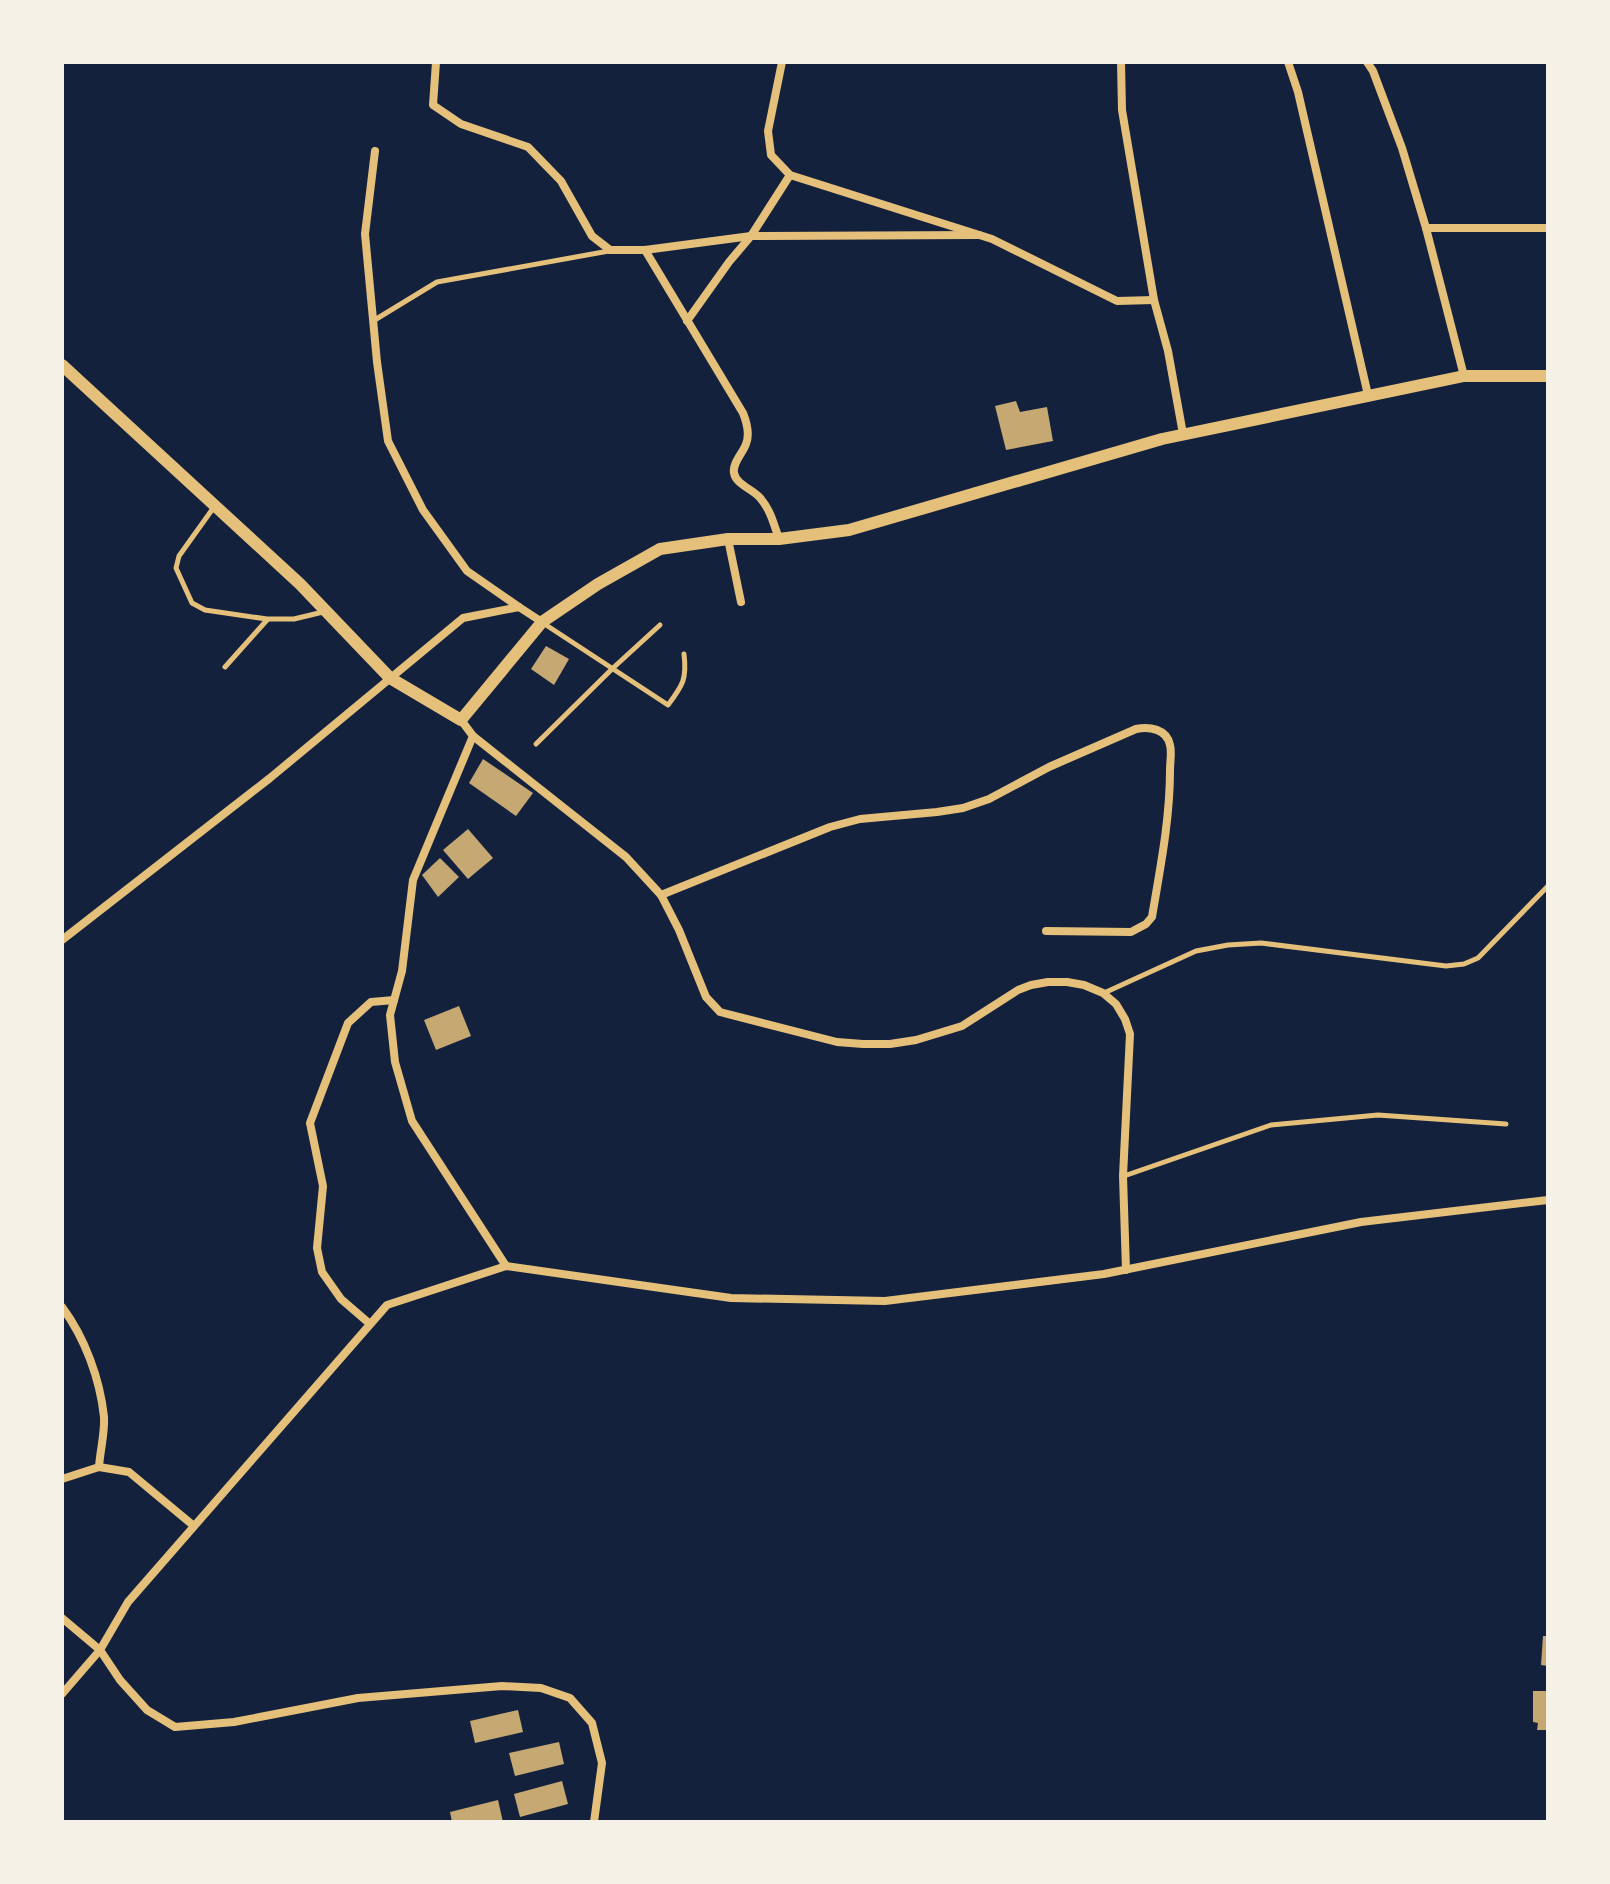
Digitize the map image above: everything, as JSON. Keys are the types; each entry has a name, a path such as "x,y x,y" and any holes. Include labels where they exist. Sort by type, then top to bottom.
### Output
{"street":[{"path":"436,62 433,105 461,124 528,147 561,181 592,236 610,250 645,250 751,236 979,235"},
{"path":"782,62 768,131 771,155 790,175 992,239 1117,301 1154,300"},
{"path":"1121,62 1122,110 1154,300 1168,351 1183,434"},
{"path":"1288,62 1298,92 1368,395"},
{"path":"1367,62 1402,148 1464,376"},
{"path":"375,151 365,234 388,441 423,510 467,571 542,622"},
{"path":"687,321 751,236 790,175"},
{"path":"1426,228 1548,228"},
{"path":"645,250 743,413 747,442 734,474 737,480 760,496 770,511 779,539"},
{"path":"62,365 300,584 390,678 461,720 473,736 626,857 661,895 706,997 720,1012 837,1042 890,1044 916,1040 962,1026 1018,990 1048,982 1084,985 1103,993 1116,1004 1130,1034 1123,1176 1126,1270"},
{"path":"461,720 542,622 598,584 660,549 728,539 779,539 849,530 1183,434 1464,376 1548,376"},
{"path":"728,539 741,602"},
{"path":"62,940 270,778 463,618 519,607"},
{"path":"661,895 830,827 860,819 963,808 989,799 1049,767 1136,729 1146,727 1160,731 1170,745 1170,790 1152,917 1131,932 1046,931"},
{"path":"473,736 413,880 402,971 390,1015 395,1062 412,1121 506,1266"},
{"path":"370,1324 341,1299 322,1272 317,1248 323,1186 310,1123 348,1023 371,1002 394,1000"},
{"path":"62,1694 100,1650 128,1602 387,1305 506,1266 731,1298 885,1301 1104,1274 1361,1222 1548,1200"},
{"path":"62,1307 72,1320 96,1373 104,1420 99,1467"},
{"path":"62,1479 99,1467 129,1472 194,1526"},
{"path":"62,1618 100,1650 120,1680 147,1710 175,1727 234,1722 358,1698 502,1686 541,1688 570,1698 592,1723 602,1763 594,1822"}],"lane":[{"path":"373,321 437,282 610,250"},
{"path":"215,506 179,556 176,568 192,603 205,610 267,619 294,619 325,611"},
{"path":"225,667 267,619"},
{"path":"542,622 668,705 686,673 684,654"},
{"path":"536,744 660,625"},
{"path":"1103,993 1196,951 1245,943 1446,966 1464,964 1478,958 1548,886"},
{"path":"1123,1176 1271,1125 1378,1115 1506,1124"}],"building":[{"path":"1016,401 1020,412 1047,407 1053,441 1006,450 995,406"},
{"path":"546,646 569,659 554,685 531,669"},
{"path":"483,759 533,793 516,816 469,783"},
{"path":"468,829 493,858 468,879 443,850"},
{"path":"440,858 459,877 438,897 422,875"},
{"path":"459,1006 471,1036 436,1050 424,1020"},
{"path":"1543,1636 1548,1636 1548,1666 1541,1665"},
{"path":"1533,1691 1548,1691 1548,1730 1537,1730 1538,1723 1533,1722"},
{"path":"518,1710 523,1732 475,1743 470,1721"},
{"path":"559,1742 564,1764 515,1776 509,1753"},
{"path":"562,1781 568,1804 520,1817 514,1794"},
{"path":"498,1800 503,1822 452,1822 450,1812"}]}
